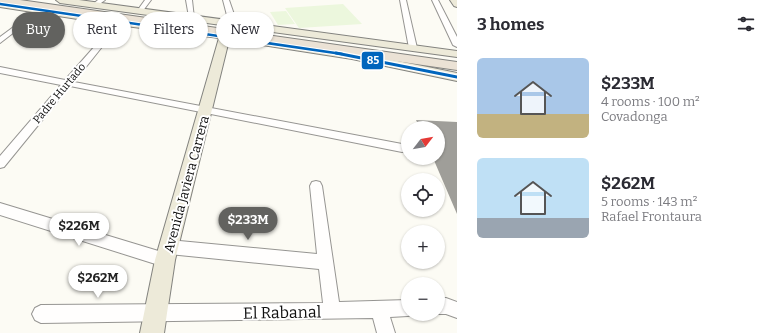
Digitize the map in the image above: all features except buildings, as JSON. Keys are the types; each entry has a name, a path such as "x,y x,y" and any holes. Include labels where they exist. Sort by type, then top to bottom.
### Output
{"highway":[{"path":"0,0 73,12"},
{"path":"21,0 67,2 216,29"},
{"path":"40,5 67,2"},
{"path":"131,22 336,48"},
{"path":"274,39 388,45"},
{"path":"274,39 457,66"},
{"path":"274,39 457,62"}],"main road":[{"path":"454,0 457,4"},
{"path":"67,2 99,2 149,12"},
{"path":"0,4 40,5 77,12"},
{"path":"274,34 388,45 457,54"},
{"path":"274,39 457,77"},
{"name":"Avenida Javiera Carrera","path":"154,323 167,253 224,48"}],"street":[{"path":"140,11 148,0"},
{"path":"189,0 191,12"},
{"path":"226,0 227,12"},
{"path":"403,0 414,48"},
{"path":"435,0 457,45"},
{"path":"0,41 40,5"},
{"name":"Padre Hurtado","path":"0,164 96,48"},
{"path":"0,70 401,148"},
{"path":"316,186 332,311"},
{"path":"0,209 167,253 325,262"},
{"path":"445,306 457,310"},
{"name":"El Rabanal","path":"41,314 154,323 332,311 401,308"},
{"path":"379,309 386,333"}],"green space":[{"path":"343,4 362,24 299,28 285,8"},
{"path":"286,11 295,24 278,25 274,18 274,12 270,12"}],"transit line":[{"name":"85","path":"0,4 110,21 225,36 352,56 457,77"}]}
